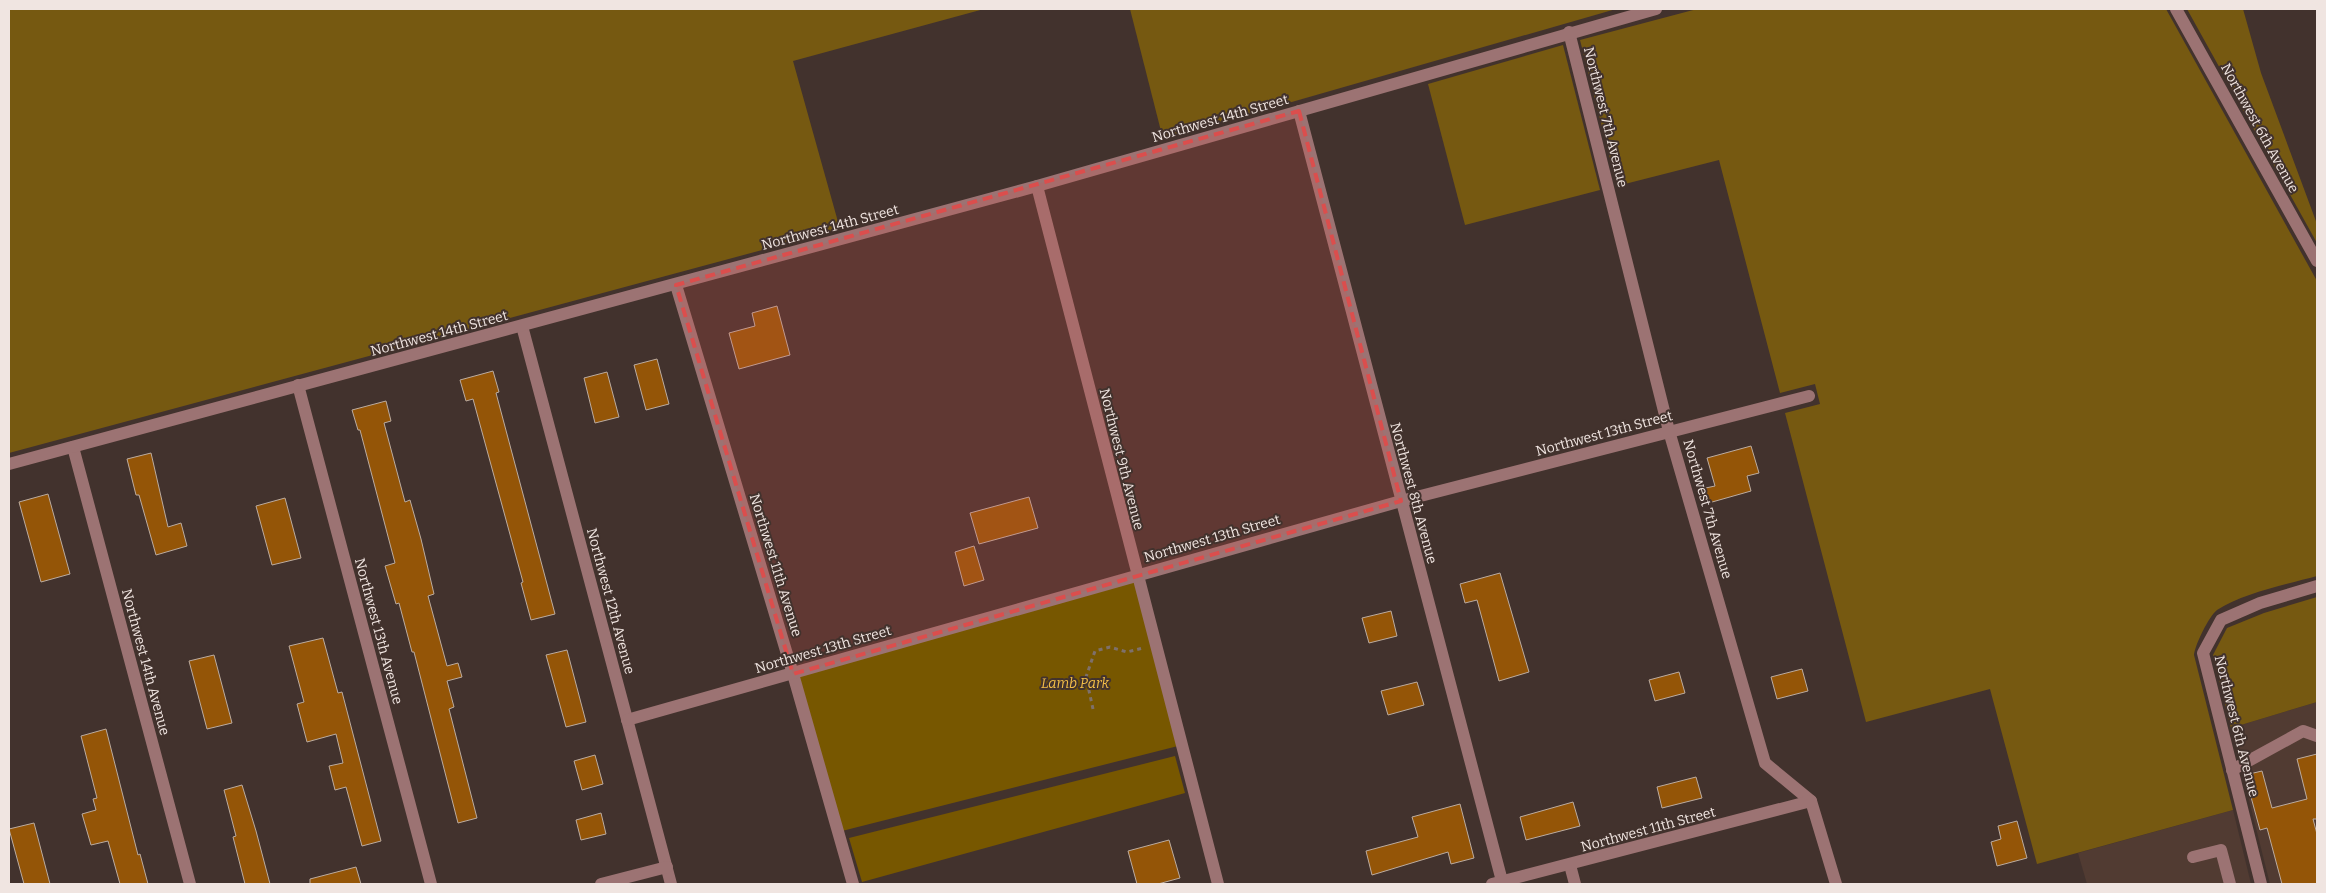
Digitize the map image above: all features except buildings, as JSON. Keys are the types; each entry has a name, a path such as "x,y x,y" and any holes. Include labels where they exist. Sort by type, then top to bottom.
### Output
{"street":[{"name":"Northwest 14th Street","path":"9,464 1037,186 1569,32 1656,9"},
{"name":"Northwest 6th Avenue","path":"2176,9 2317,261"},
{"name":"Northwest 7th Avenue","path":"1569,32 1669,431 1765,763 1811,801"},
{"name":"Northwest 8th Avenue","path":"1300,111 1497,883"},
{"name":"Northwest 9th Avenue","path":"1037,186 1218,884"},
{"name":"Northwest 11th Avenue","path":"676,285 793,674 853,884"},
{"name":"Northwest 12th Avenue","path":"522,326 671,884"},
{"name":"Northwest 13th Avenue","path":"298,385 431,884"},
{"name":"Northwest 13th Street","path":"627,720 1401,502 1809,396"},
{"name":"Northwest 14th Avenue","path":"73,447 190,884"},
{"name":"Northwest 6th Avenue","path":"2261,884 2203,653 2221,620 2260,603 2317,586"},
{"path":"2232,770 2303,731 2317,736"},
{"name":"Northwest 11th Street","path":"1497,883 1811,801"},
{"path":"1811,801 1836,884"},
{"path":"2193,857 2221,850 2230,884"},
{"path":"1570,865 1576,884"},
{"path":"600,884 667,867"}],"path":[{"path":"1093,709 1086,677 1095,651 1110,647 1127,652 1155,645"}],"highlighted area":[{"path":"1299,111 1401,501 793,674 676,285"}],"shaded area":[{"path":"9,9 984,9 793,61 840,229 9,453"},
{"path":"1130,9 1616,9 1163,139"},
{"path":"1697,9 2166,9 2317,281 2317,576 2252,594 2217,610 2203,631 2194,655 2233,810 2037,864 1990,689 1866,722 1785,413 1820,404 1815,384 1780,393 1719,160 1617,186 1580,40"},
{"path":"2187,9 2243,9 2261,73 2317,224 2317,243"},
{"path":"1563,45 1600,190 1465,225 1428,84"},
{"path":"2317,597 2317,702 2231,728 2213,655 2227,628 2264,613"},
{"path":"2317,702 2317,884 2270,884 2231,728"},
{"path":"2233,810 2251,884 2087,884 2078,853"}],"green space":[{"name":"Lamb Park","path":"1137,575 1182,745 838,832 793,674"},
{"path":"1175,756 1185,793 862,882 849,838"}]}
